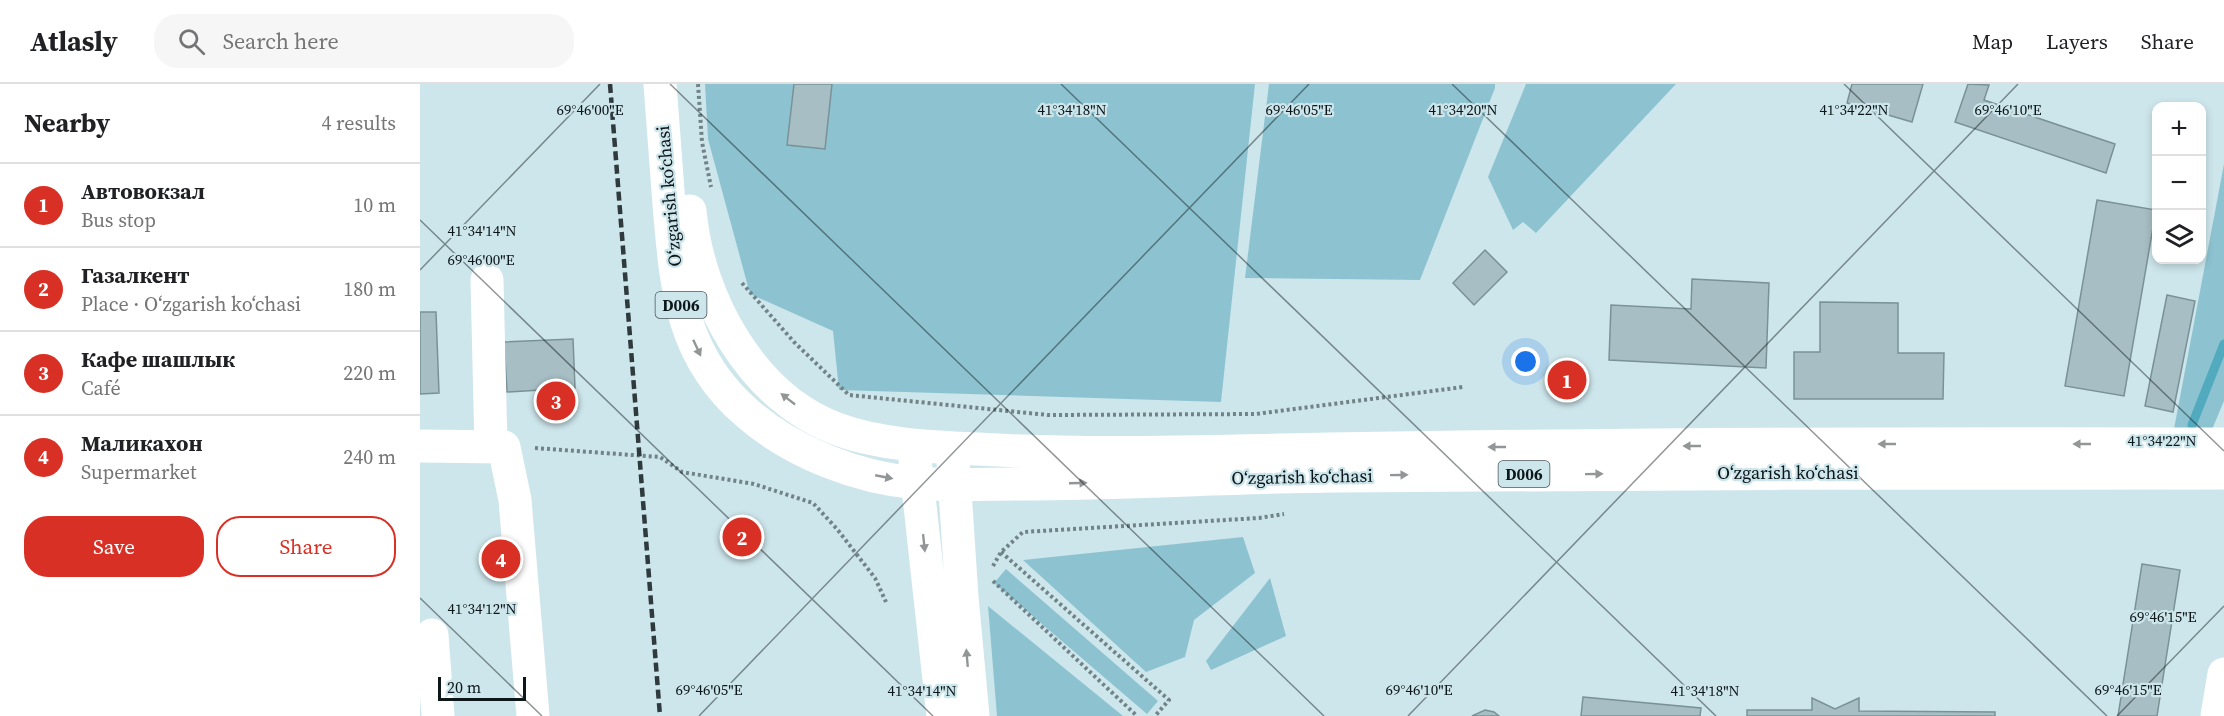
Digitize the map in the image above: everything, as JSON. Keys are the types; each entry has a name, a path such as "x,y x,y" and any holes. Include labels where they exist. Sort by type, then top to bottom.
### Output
{"main road":[{"name":"Oʻzgarish koʻchasi","path":"660,84 675,278 686,322 705,364 734,401 772,433 828,460 862,473 917,483 955,484 1049,484 1278,476 2224,473"},
{"name":"Oʻzgarish koʻchasi","path":"678,84 692,236 699,266 710,296 732,338 756,370 798,407 825,424 865,437 951,448 1049,453 1465,447 2224,444"},
{"path":"487,280 498,447 515,500 533,716"},
{"path":"913,444 943,716"},
{"path":"420,446 498,447"},
{"path":"951,448 973,716"},
{"path":"432,634 438,716"},
{"path":"2217,716 2224,674"}],"path":[{"path":"698,84 702,142 712,197"},
{"path":"740,281 794,342 849,396 1048,415 1256,414 1463,387"},
{"path":"498,447 660,457 682,472 754,484 813,504 837,529 875,578 886,602"},
{"path":"992,568 1001,552 1023,532 1258,519 1284,514"},
{"path":"1001,552 1169,700 1155,716"},
{"path":"988,576 1137,716"}],"shaded area":[{"path":"705,84 1255,84 1221,402 839,390 833,331 750,294 708,139"},
{"path":"1269,84 1495,84 1420,280 1245,278"},
{"path":"1526,84 1676,84 1536,233 1523,222 1513,230 1488,177"},
{"path":"2224,164 2224,401 2211,432 2174,429"},
{"path":"1243,537 1255,573 1194,620 1185,657 1146,672 1023,560"},
{"path":"1006,569 1158,701 1147,714 994,583"},
{"path":"1270,578 1286,636 1211,670 1206,661"},
{"path":"988,606 1123,716 997,716"}],"building":[{"path":"794,84 832,84 825,149 787,145"},
{"path":"1852,84 1923,84 1912,122 1847,103"},
{"path":"1968,84 1989,85 1984,100 2115,144 2106,173 1955,122"},
{"path":"2097,200 2152,209 2152,233 2124,396 2065,386"},
{"path":"1485,250 1507,272 1474,305 1453,283"},
{"path":"1692,279 1769,283 1766,368 1609,360 1611,305 1691,309"},
{"path":"2167,295 2195,301 2173,412 2145,406"},
{"path":"1820,302 1898,303 1898,353 1944,353 1943,399 1794,399 1794,352 1820,352"},
{"path":"420,312 436,312 439,393 420,394"},
{"path":"573,339 575,388 507,392 504,342"},
{"path":"2142,564 2180,570 2157,716 2118,716"},
{"path":"1583,697 1701,708 1700,716 1581,716"},
{"path":"1812,698 1835,709 1859,698 1859,711 1995,712 1995,716 1747,716 1747,710 1812,710"},
{"path":"1485,710 1494,712 1499,716 1472,716"}],"waterway":[{"path":"2192,425 2224,344"}],"railway":[{"path":"610,84 660,716"}],"place":[{"name":"Автовокзал","path":"1567,380"},
{"name":"Кафе шашлык","path":"556,401"},
{"name":"Газалкент","path":"742,537"},
{"name":"Маликахон","path":"501,559"}]}
